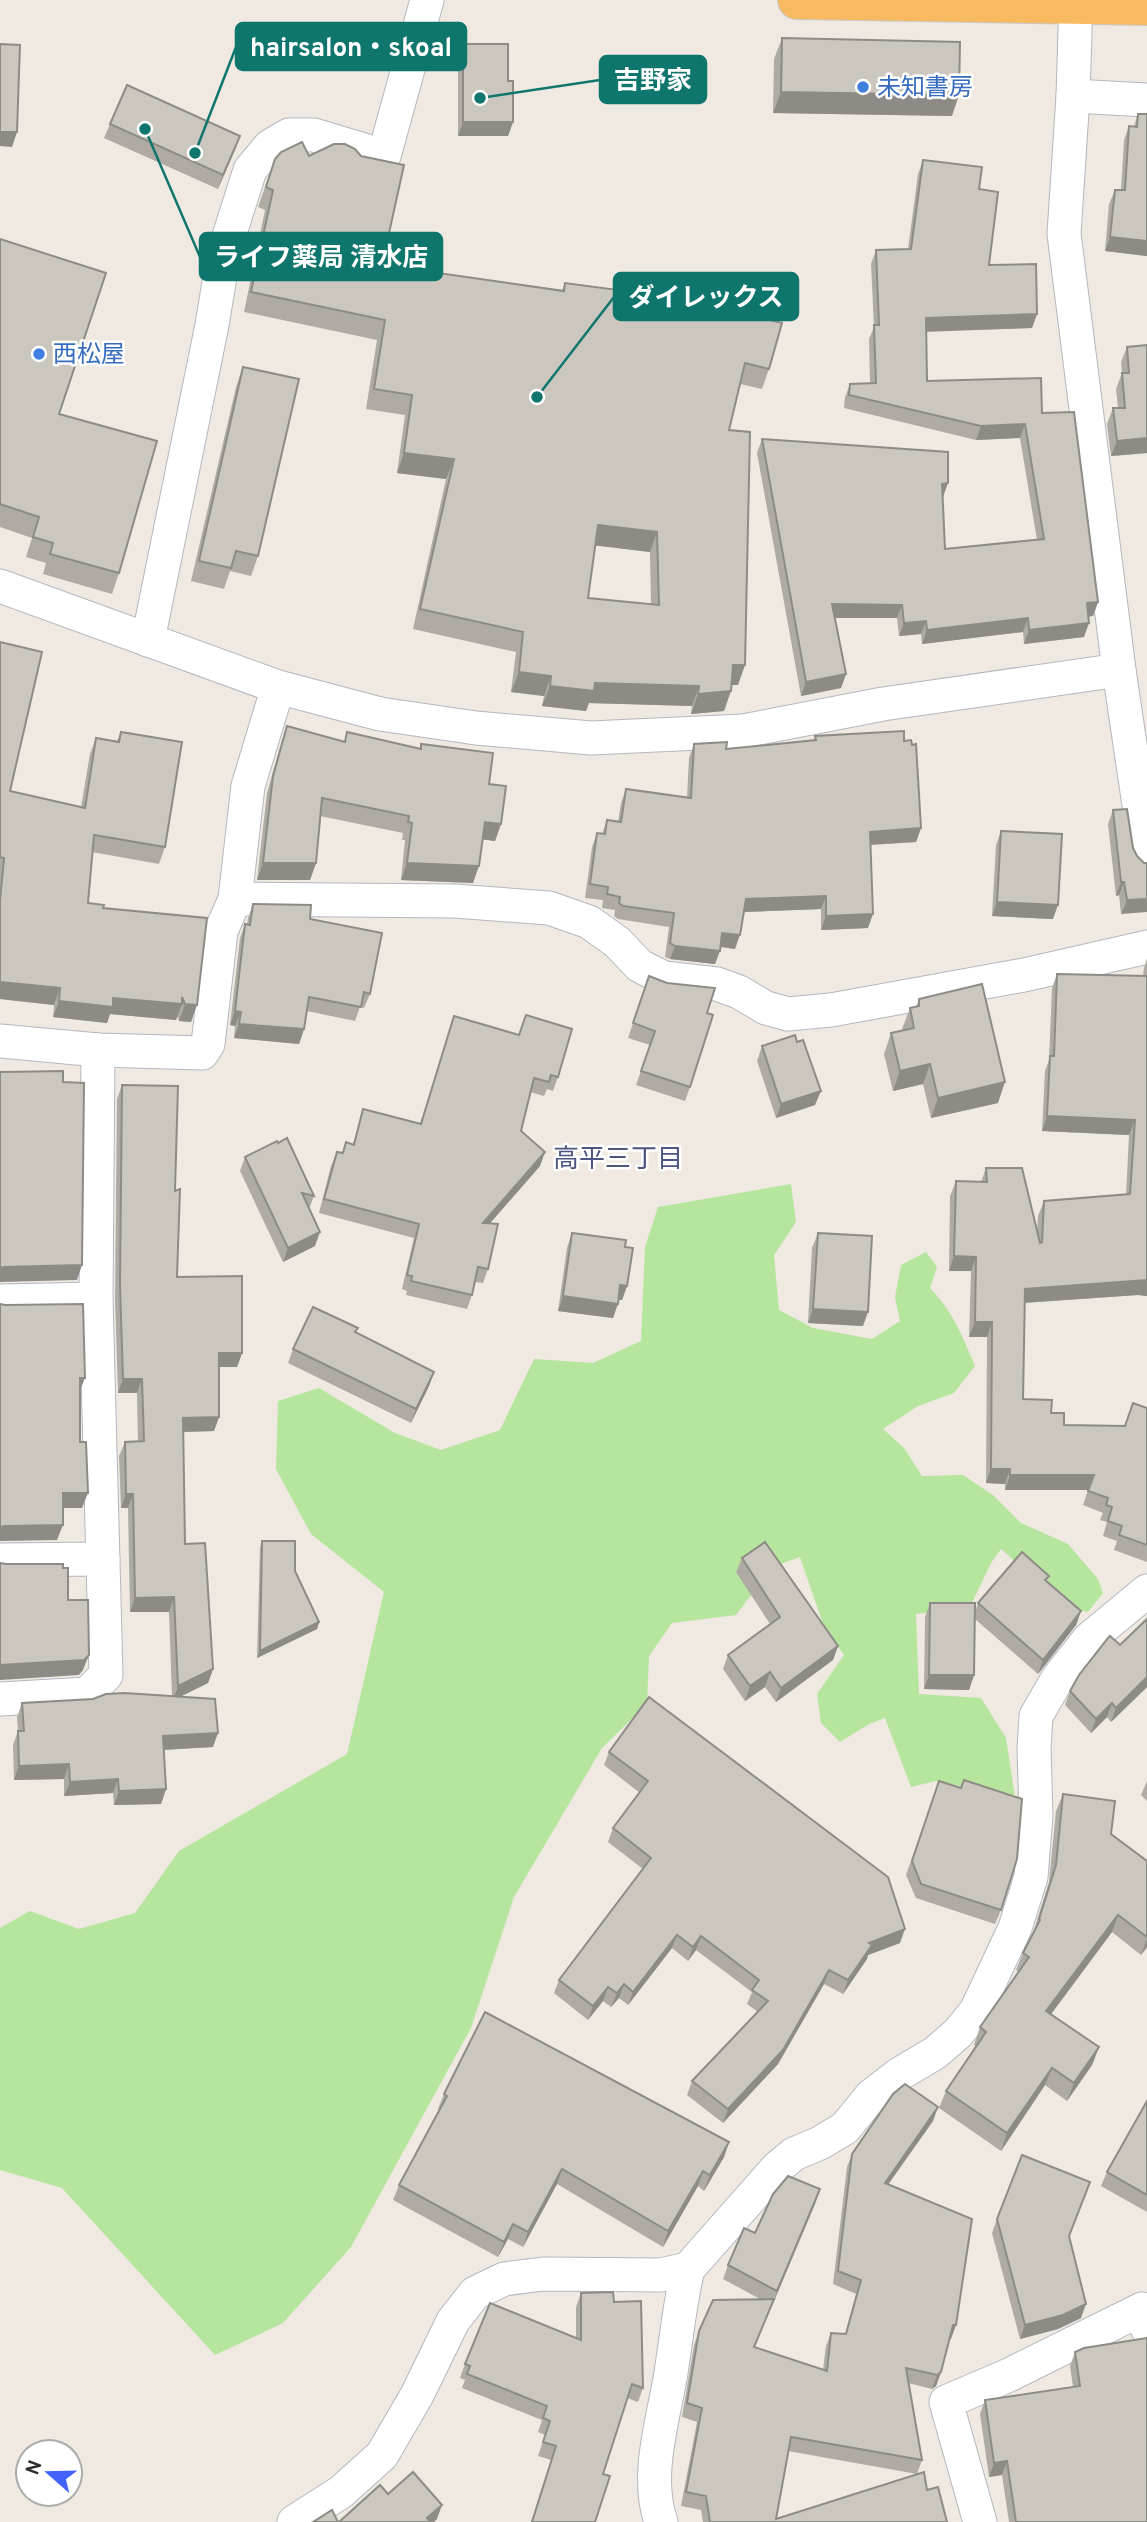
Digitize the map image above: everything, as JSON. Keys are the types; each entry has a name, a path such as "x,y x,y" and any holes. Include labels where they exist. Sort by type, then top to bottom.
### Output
{"highway":[{"path":"797,0 1147,6"}],"street":[{"path":"148,640 212,325 224,252 250,170 270,146 289,135 314,135 384,156 427,0"},
{"path":"1075,3 1065,234 1119,670 1147,859"},
{"path":"1073,96 1147,100"},
{"path":"0,586 278,687 394,716 476,729 592,738 743,731 883,704 1119,670"},
{"path":"0,1041 97,1050 202,1053 208,1044 221,931 235,899 248,786 278,687"},
{"path":"235,899 455,901 549,908 589,922 617,942 640,966 664,978 716,984 739,992 766,1009 788,1014 831,1010 1024,975 1147,947"},
{"path":"0,1699 87,1694 106,1675 96,1299 97,1050"},
{"path":"0,1301 96,1299"},
{"path":"0,1560 103,1559"},
{"path":"660,2522 654,2472 681,2298 688,2269 777,2168 794,2154 845,2128 871,2096 898,2075 935,2053 958,2033 976,2011 1015,1928 1031,1877 1036,1816 1036,1716 1058,1678 1089,1639 1147,1591"},
{"path":"294,2522 341,2492 382,2455 417,2395 453,2321 475,2293 504,2279 530,2276 660,2275 688,2269"},
{"path":"980,2522 946,2402 1145,2314"}],"green space":[{"path":"791,1184 796,1222 774,1255 779,1310 813,1328 872,1339 900,1321 895,1297 901,1265 926,1252 937,1267 930,1288 951,1315 975,1366 954,1393 918,1406 883,1429 904,1448 922,1476 963,1475 993,1495 1021,1523 1068,1544 1098,1579 1103,1593 1088,1612 1068,1608 1001,1549 991,1563 970,1607 916,1614 919,1694 981,1698 1006,1738 1015,1797 936,1781 911,1787 885,1718 869,1724 840,1742 821,1723 817,1694 844,1655 824,1627 800,1557 772,1567 736,1615 672,1623 649,1656 647,1704 602,1748 514,1897 471,2028 351,2247 283,2323 215,2355 62,2188 0,2170 0,1928 30,1911 79,1929 135,1913 179,1851 347,1754 384,1592 311,1534 276,1469 278,1401 319,1388 395,1433 441,1450 500,1430 534,1359 593,1363 641,1341 645,1247 658,1207"}],"building":[{"path":"782,38 960,42 959,95 781,92"},
{"path":"0,44 20,45 17,132 0,132"},
{"path":"463,44 508,44 508,81 513,81 513,122 463,122"},
{"path":"127,85 240,136 223,175 110,124"},
{"path":"1138,114 1147,114 1147,241 1110,237 1115,190 1125,190 1129,126 1137,127"},
{"path":"302,142 309,156 334,144 345,144 361,156 404,165 382,265 564,291 565,283 640,293 642,284 733,308 737,292 775,302 770,320 782,323 769,369 745,363 729,430 750,432 745,665 733,665 731,691 698,694 699,686 595,683 594,691 550,686 551,676 519,672 523,632 420,609 454,459 404,453 412,395 374,389 385,320 251,292 273,190 266,187 275,159 281,152","holes":["598,525 657,532 659,605 588,598"]},
{"path":"923,160 982,167 979,189 998,192 989,265 1036,264 1037,314 926,318 927,381 1041,378 1042,413 1074,412 1098,602 1087,603 1089,623 1029,630 1028,618 927,630 926,621 904,623 902,605 832,604 846,674 806,682 762,439 948,452 948,483 942,484 945,549 1044,539 1025,424 981,426 849,395 850,384 876,383 874,325 879,325 876,250 911,249"},
{"path":"0,239 106,273 59,414 157,441 119,573 50,554 53,543 33,537 39,517 0,504"},
{"path":"1147,345 1147,438 1117,441 1113,408 1125,408 1122,373 1129,373 1127,347"},
{"path":"243,367 299,379 258,556 236,551 231,568 199,561"},
{"path":"0,642 42,652 10,791 85,808 96,738 119,742 121,732 182,742 165,847 94,835 88,903 104,905 103,908 207,918 197,1005 185,1004 182,997 182,1004 113,998 113,1007 59,1001 60,988 0,982 0,901 4,858 0,857"},
{"path":"287,726 345,742 347,732 421,749 421,744 493,753 489,784 506,786 501,824 485,822 479,866 407,863 412,823 408,822 409,816 322,798 316,863 263,863 273,776"},
{"path":"904,731 904,741 911,740 912,745 916,744 921,828 870,832 873,914 826,916 826,896 746,899 740,935 722,933 720,951 675,946 670,943 674,913 623,906 619,903 620,897 607,894 608,887 590,884 597,833 605,834 607,820 621,822 626,789 691,798 694,744 727,742 726,749 816,740 815,736"},
{"path":"1127,809 1133,848 1137,856 1147,863 1147,899 1127,900 1124,882 1121,882 1113,810"},
{"path":"1001,831 1062,834 1058,905 997,902"},
{"path":"253,904 311,905 310,919 382,933 370,994 364,992 361,1007 309,997 304,1029 239,1024 241,1012 235,1011 245,924 250,925"},
{"path":"1057,974 1147,976 1147,1280 1025,1289 1023,1399 1052,1400 1051,1413 1064,1413 1064,1425 1125,1426 1133,1403 1147,1408 1147,1545 1119,1535 1122,1526 1108,1521 1112,1507 1106,1505 1108,1498 1088,1491 1094,1475 1010,1475 1010,1469 991,1469 992,1322 975,1322 976,1257 954,1256 956,1181 987,1182 986,1168 1022,1168 1040,1243 1044,1201 1130,1194 1135,1120 1047,1116 1050,1056 1054,1056"},
{"path":"649,976 667,983 715,988 707,1013 713,1015 690,1087 641,1071 655,1031 633,1023"},
{"path":"982,984 1005,1082 938,1098 930,1064 900,1071 891,1033 914,1028 910,1008 919,1006 919,999"},
{"path":"526,1015 572,1029 558,1077 551,1075 549,1082 534,1078 521,1131 545,1152 483,1223 498,1224 488,1269 478,1267 472,1295 411,1281 412,1276 407,1275 419,1224 324,1199 337,1152 343,1153 346,1142 354,1145 363,1109 421,1124 454,1016 519,1035"},
{"path":"795,1035 797,1042 803,1040 821,1091 781,1104 762,1046"},
{"path":"63,1071 63,1082 84,1083 82,1265 0,1268 0,1072"},
{"path":"122,1085 178,1086 175,1191 180,1189 177,1277 242,1276 242,1353 219,1353 219,1417 183,1418 185,1544 205,1543 213,1669 178,1686 174,1597 135,1598 133,1494 126,1494 125,1442 144,1441 142,1379 123,1379 120,1285"},
{"path":"287,1138 314,1196 302,1193 320,1232 288,1248 245,1157"},
{"path":"572,1233 626,1240 625,1247 633,1248 627,1286 620,1285 618,1304 563,1296"},
{"path":"818,1233 872,1236 868,1312 813,1309"},
{"path":"0,1304 83,1304 85,1378 80,1378 80,1442 86,1442 88,1493 63,1493 63,1525 0,1527"},
{"path":"313,1307 358,1328 355,1332 434,1372 416,1409 293,1349"},
{"path":"262,1541 295,1541 295,1571 319,1622 260,1651"},
{"path":"765,1542 838,1646 781,1688 770,1672 750,1686 728,1655 780,1617 742,1558"},
{"path":"1022,1552 1049,1576 1045,1580 1081,1611 1043,1660 978,1603"},
{"path":"0,1563 63,1564 63,1568 68,1568 68,1600 88,1600 89,1655 84,1660 0,1665"},
{"path":"930,1603 975,1603 974,1675 929,1675"},
{"path":"1147,1619 1147,1677 1116,1708 1112,1703 1096,1719 1070,1691 1079,1675 1110,1636 1120,1645"},
{"path":"106,1694 215,1699 218,1733 163,1736 166,1789 119,1791 118,1779 70,1782 69,1764 19,1766 18,1731 24,1731 22,1703 93,1699"},
{"path":"649,1697 888,1877 905,1929 869,1943 872,1945 848,1980 829,1970 783,2050 728,2109 692,2081 768,2001 752,1990 759,1980 701,1936 693,1947 677,1935 633,1992 624,1984 617,1993 608,1987 593,2006 559,1980 651,1858 613,1828 648,1781 609,1752"},
{"path":"964,1780 1022,1799 1017,1859 1001,1910 921,1884 912,1861 939,1781 961,1788"},
{"path":"1063,1794 1115,1801 1111,1834 1147,1861 1147,1937 1118,1915 1046,2011 1099,2047 1074,2083 1052,2068 1007,2133 946,2091 986,2032 980,2027 1029,1957 1023,1953 1040,1920 1056,1865"},
{"path":"485,2012 729,2142 710,2175 703,2171 668,2231 562,2169 528,2232 513,2224 504,2242 399,2185 447,2096 444,2094"},
{"path":"905,2084 938,2107 885,2183 972,2219 956,2325 953,2325 941,2372 937,2375 906,2368 922,2460 791,2437 776,2519 924,2472 927,2490 938,2487 947,2522 710,2522 706,2496 686,2492 702,2408 687,2403 699,2331 713,2300 774,2299 754,2347 827,2371 831,2333 846,2334 861,2280 838,2271 852,2154 893,2094"},
{"path":"1147,2101 1147,2195 1107,2172"},
{"path":"1022,2155 1090,2182 1069,2236 1086,2304 1063,2315 1025,2325 997,2219"},
{"path":"788,2176 820,2189 777,2291 728,2265 744,2228 755,2233 773,2194"},
{"path":"613,2292 614,2302 641,2301 643,2388 632,2384 603,2474 610,2476 595,2522 532,2522 556,2446 543,2442 550,2421 543,2418 547,2406 467,2374 470,2366 465,2364 490,2303 581,2340 581,2293"},
{"path":"1147,2338 1147,2522 1016,2522 1007,2461 994,2463 985,2400 1080,2386 1075,2352 1084,2348"},
{"path":"413,2472 442,2505 427,2518 430,2522 339,2522 380,2485 388,2494"},
{"path":"332,2510 338,2522 313,2522"}],"place":[{"name":"未知書房","path":"863,87"},
{"name":"吉野家","path":"480,98"},
{"name":"ライフ薬局 清水店","path":"145,129"},
{"name":"hairsalon・skoal","path":"195,153"},
{"name":"西松屋","path":"39,354"},
{"name":"ダイレックス","path":"537,397"}],"district":[{"name":"高平三丁目","path":"618,1158"}]}
